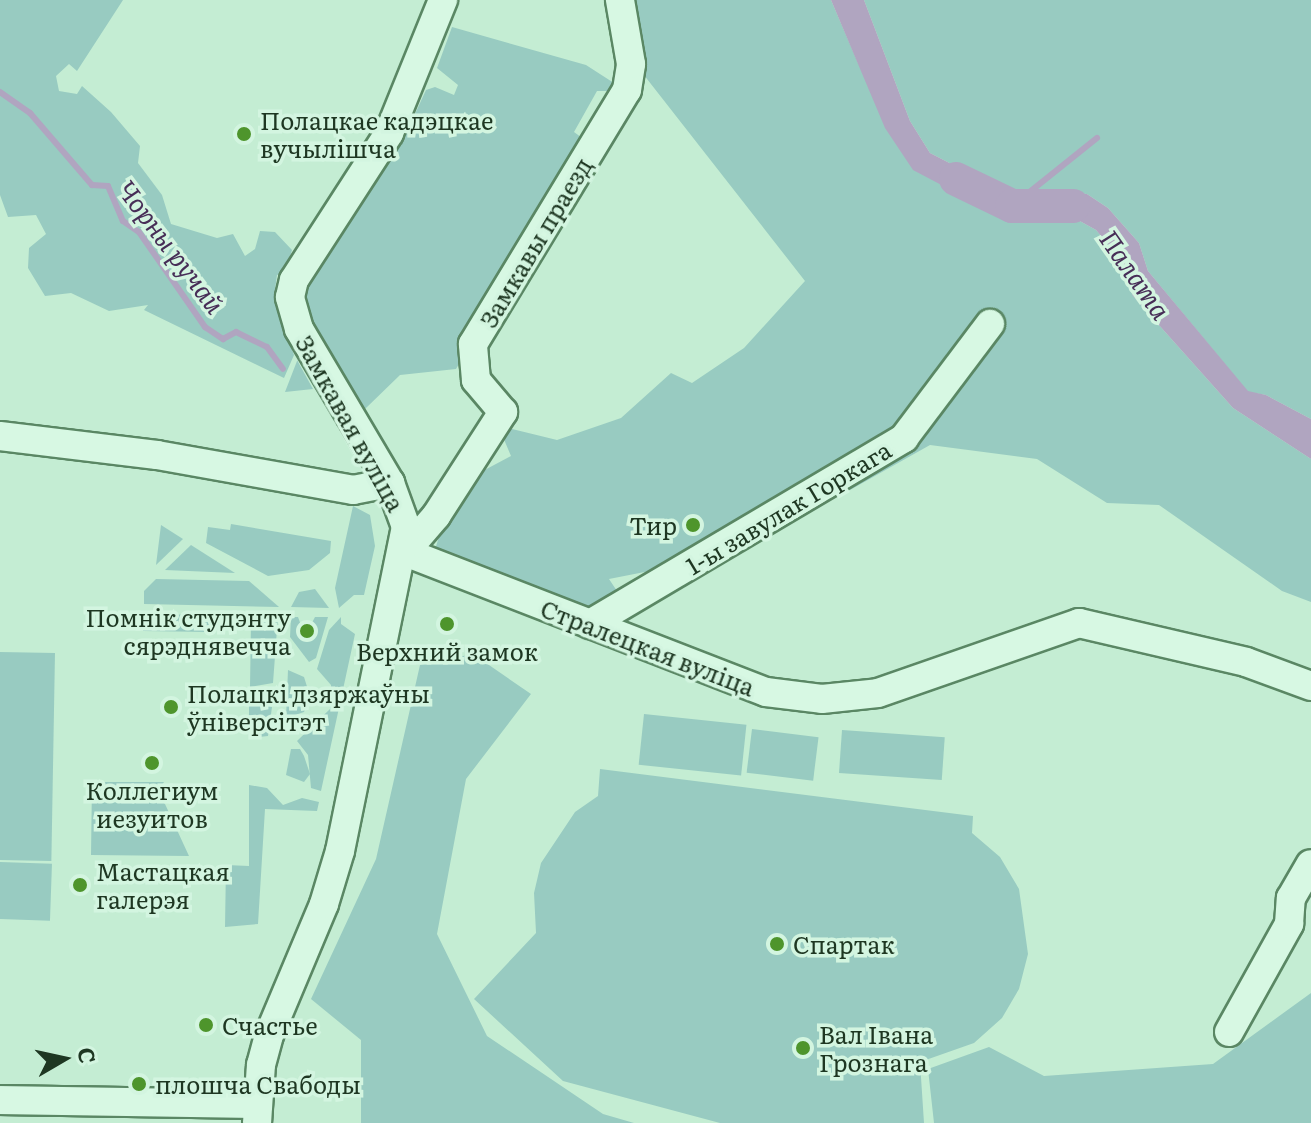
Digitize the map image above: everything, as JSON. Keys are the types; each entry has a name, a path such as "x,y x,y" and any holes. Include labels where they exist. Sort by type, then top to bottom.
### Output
{"street":[{"name":"Замкавая вуліца","path":"257,1114 269,1035 324,904 340,851 405,552 406,527 390,483 299,329 290,297 294,280 389,133 443,0"},
{"name":"Замкавы праезд","path":"405,552 436,516 503,412 476,380 473,344 627,90 631,64 620,0"},
{"name":"1-ы завулак Горкага","path":"590,624 904,438 990,324"},
{"path":"0,436 157,455 353,490 390,483"},
{"name":"Стралецкая вуліца","path":"405,552 740,685 822,699 878,693 1079,623 1246,662 1311,686"},
{"path":"1229,1032 1289,924 1291,898 1311,864"},
{"path":"0,1100 257,1114"}],"shaded area":[{"path":"0,0 123,0 77,71 69,64 56,76 59,91 77,94 82,86 111,112 140,146 138,163 162,195 171,224 217,238 233,234 245,256 255,249 260,231 275,232 292,250 285,273 277,275 274,297 294,355 284,378 144,310 148,305 109,311 71,293 45,296 28,268 29,248 46,234 36,215 8,217 0,195"},
{"path":"628,0 831,0 858,63 949,189 1067,214 1096,230 1118,256 1133,296 1233,408 1311,459 1311,602 1282,591 1159,505 1107,503 1037,459 930,445 850,490 838,468 675,566 609,579 619,594 589,613 434,553 445,517 479,473 511,456 503,437 508,428 557,440 621,418 671,373 692,383 744,348 805,281 640,70"},
{"path":"864,0 1311,0 1311,419 1266,395 1248,392 1148,271 1139,243 1108,208 1087,194 1000,189 930,153 910,121"},
{"path":"452,27 586,65 617,85 614,91 597,91 574,132 589,143 456,369 400,375 365,409 310,326 303,310 304,283 403,140 426,90 435,87 454,95 458,85 437,68"},
{"path":"297,361 313,389 285,392"},
{"path":"353,506 370,515 375,546 364,595 354,595 339,608 335,588"},
{"path":"231,524 331,541 330,553 309,570 268,576 206,543 208,527 230,530"},
{"path":"161,525 183,539 156,565"},
{"path":"191,545 235,573 165,570"},
{"path":"156,579 249,581 279,607 144,604 144,591"},
{"path":"315,589 329,608 291,607 299,592"},
{"path":"144,614 278,616 273,683 250,687 251,621 210,621 210,632 143,631"},
{"path":"291,617 298,617 305,636 315,617 328,617 316,658 309,662 290,637"},
{"path":"341,617 341,624 355,634 321,791 311,788 308,755 297,741 330,709 331,685 317,669 329,630"},
{"path":"0,652 55,653 51,861 0,860"},
{"path":"473,654 531,694 466,779 437,934 487,1036 603,1114 634,1123 361,1123 361,1040 311,999 376,859 420,665"},
{"path":"288,670 304,677 310,696 304,712 286,718"},
{"path":"249,702 272,707 268,736 249,738"},
{"path":"644,714 746,725 741,775 639,765"},
{"path":"752,729 819,737 813,781 747,773"},
{"path":"842,730 945,737 942,780 839,773"},
{"path":"291,749 300,749 304,756 310,774 304,782 286,775"},
{"name":"Спартак","path":"600,769 973,816 972,833 1000,857 1019,889 1028,954 1019,989 1002,1018 974,1043 920,1062 924,1123 720,1123 563,1081 474,999 536,933 534,893 541,863 575,812 598,796"},
{"path":"92,782 164,782 155,795 165,804 189,856 91,855"},
{"path":"249,785 267,788 283,805 302,798 319,802 317,811 265,809 258,924 225,927 226,865 249,866"},
{"path":"0,862 52,864 50,921 0,919"},
{"path":"1311,993 1311,1123 934,1123 928,1069 989,1047 1044,1076 1213,1064"}],"water":[{"path":"831,0 864,0 910,121 930,153 1000,189 1087,194 1108,208 1139,243 1148,271 1248,391 1266,395 1311,419 1311,459 1233,408 1133,296 1118,256 1096,230 1067,214 949,189 913,170 885,128"}],"waterway":[{"name":"Чорны ручай","path":"0,92 30,113 92,185 108,186 123,221 139,232 205,327 223,339 236,332 267,347 283,369"},
{"path":"1012,206 1097,138"},
{"name":"Палата","path":"956,179 1012,206 1073,206"}],"place":[{"name":"Полацкае кадэцкае вучылішча","path":"244,134"},
{"name":"Тир","path":"693,525"},
{"name":"Верхний замок","path":"447,624"},
{"name":"Помнік студэнту сярэднявечча","path":"307,631"},
{"name":"Полацкі дзяржаўны ўніверсітэт","path":"171,707"},
{"name":"Коллегиум иезуитов","path":"152,763"},
{"name":"Мастацкая галерэя","path":"80,885"},
{"name":"Спартак","path":"777,944"},
{"name":"Счастье","path":"206,1025"},
{"name":"Вал Івана Грознага","path":"803,1048"},
{"name":"плошча Свабоды","path":"139,1084"}]}
